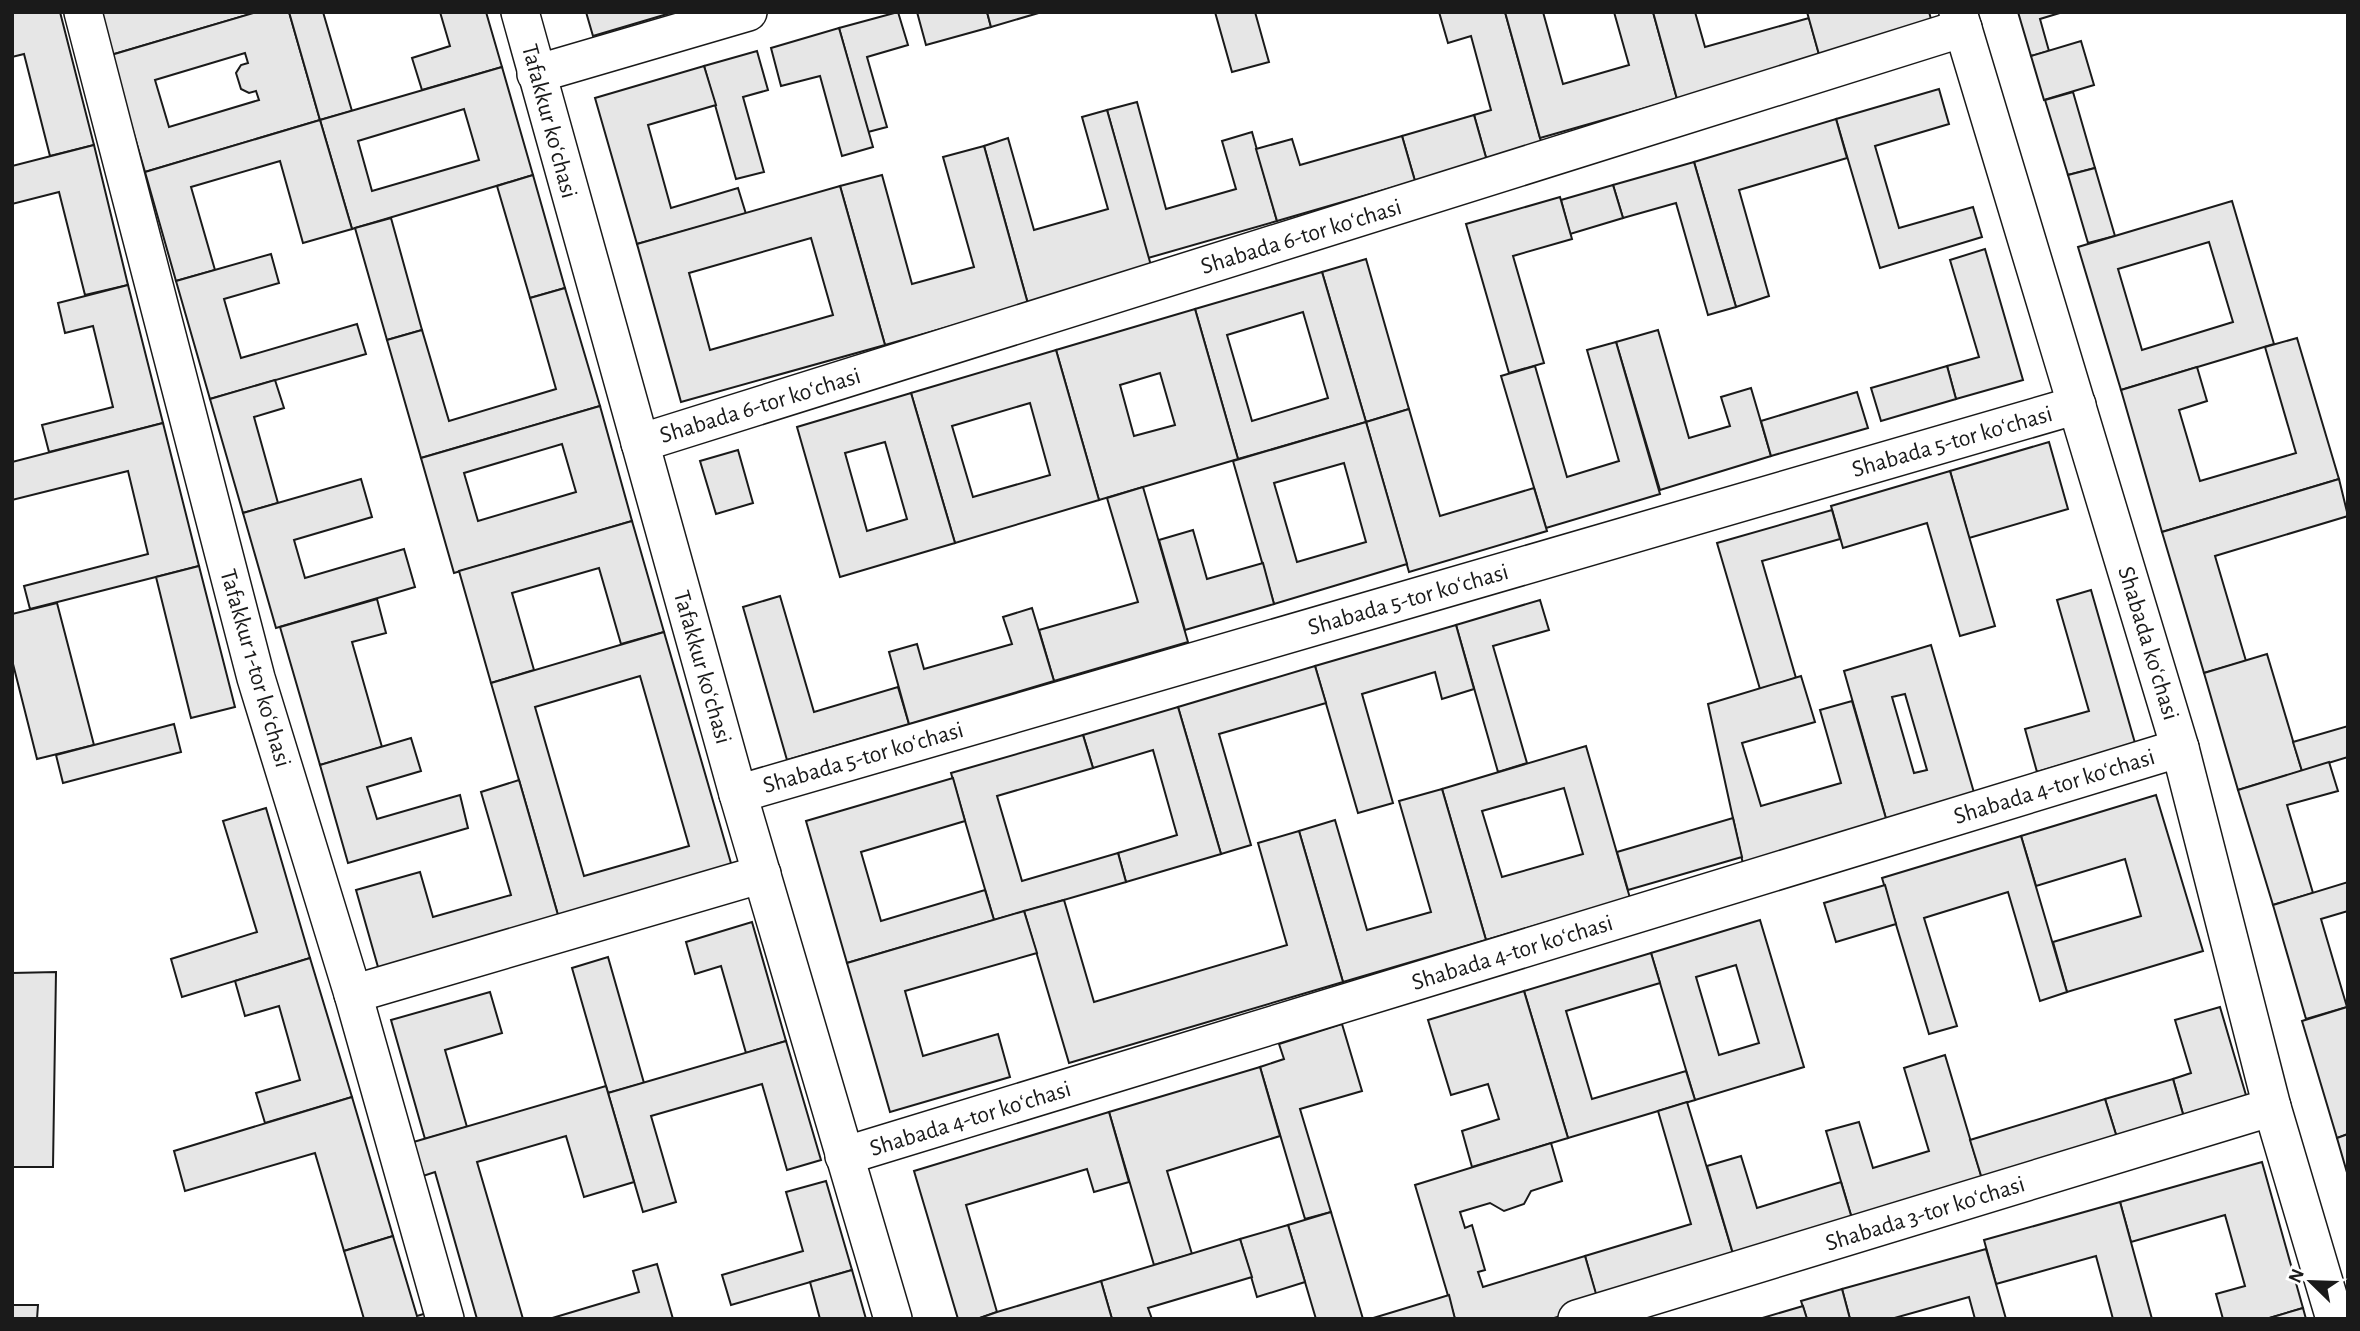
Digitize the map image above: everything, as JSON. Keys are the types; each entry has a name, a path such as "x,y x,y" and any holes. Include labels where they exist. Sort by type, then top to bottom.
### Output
{"street":[{"name":"Tafakkur 1-tor koʻchasi","path":"83,12 256,678 353,994 445,1319"},
{"name":"Tafakkur koʻchasi","path":"520,12 738,794 893,1319"},
{"path":"536,74 748,12"},
{"name":"Shabada koʻchasi","path":"1960,20 2180,748 2272,1107 2334,1319"},
{"name":"Shabada 6-tor koʻchasi","path":"640,443 1960,20"},
{"name":"Shabada 5-tor koʻchasi","path":"738,794 2077,405"},
{"name":"Shabada 4-tor koʻchasi","path":"844,1156 2180,748"},
{"path":"353,994 762,874"},
{"name":"Shabada 3-tor koʻchasi","path":"1577,1319 2272,1107"}],"building":[{"path":"60,12 94,145 50,156 24,54 12,57 12,13"},
{"path":"95,12 257,12 111,55"},
{"path":"257,12 289,12 320,120 145,172 111,55","holes":["245,53 248,63 241,65 236,73 241,89 249,93 256,91 259,100 169,127 155,80"]},
{"path":"289,12 323,12 352,111 320,120"},
{"path":"440,12 486,12 502,67 422,90 412,58 450,46"},
{"path":"586,12 674,12 593,36"},
{"path":"898,12 908,45 867,57 887,127 868,132 839,28"},
{"path":"917,12 987,12 991,27 926,45"},
{"path":"987,12 1042,12 991,27"},
{"path":"1215,12 1255,12 1269,62 1232,72"},
{"path":"1439,12 1505,12 1542,145 1487,161 1474,115 1491,110 1471,36 1448,43"},
{"path":"1505,12 1543,12 1563,84 1629,65 1614,12 1653,12 1677,99 1540,138"},
{"path":"1653,12 1695,12 1705,47 1809,18 1820,58 1677,99"},
{"path":"1807,12 1929,12 1933,26 1820,58"},
{"path":"2018,12 2063,12 2040,19 2049,51 2031,56"},
{"path":"839,28 873,147 842,156 820,76 781,86 771,48"},
{"path":"2081,41 2094,85 2044,100 2031,56"},
{"path":"757,51 768,90 743,97 764,172 736,179 704,66"},
{"path":"704,66 716,105 648,125 671,208 738,188 746,214 637,244 595,98"},
{"path":"502,67 533,175 352,229 320,120","holes":["464,109 479,160 372,191 358,141"]},
{"path":"1939,89 1949,124 1875,146 1899,228 1973,207 1982,237 1880,268 1836,119"},
{"path":"2073,92 2095,168 2068,175 2045,100"},
{"path":"1137,102 1166,209 1236,189 1222,141 1252,132 1277,221 1148,258 1107,110"},
{"path":"1107,110 1152,269 1028,304 984,146 1008,138 1034,230 1108,209 1082,117"},
{"path":"1474,115 1487,161 1415,181 1402,136"},
{"path":"1836,119 1847,158 1739,190 1769,296 1736,307 1694,162"},
{"path":"320,120 352,229 303,243 280,161 191,187 215,270 176,281 145,172"},
{"path":"1402,136 1415,181 1277,221 1256,149 1292,139 1300,165"},
{"path":"94,145 128,285 85,295 59,192 12,204 12,166"},
{"path":"984,146 1028,304 885,345 840,186 882,175 912,284 974,267 943,157"},
{"path":"1694,162 1736,307 1708,315 1676,203 1623,218 1613,185"},
{"path":"2095,168 2115,236 2088,243 2068,175"},
{"path":"533,175 565,288 530,298 497,186"},
{"path":"1613,185 1623,218 1570,234 1561,200"},
{"path":"840,186 885,345 681,402 637,244","holes":["811,238 833,315 710,350 689,273"]},
{"path":"1560,197 1572,239 1513,256 1544,363 1509,373 1466,224"},
{"path":"2232,201 2274,344 2121,390 2078,247","holes":["2209,242 2233,322 2142,350 2118,269"]},
{"path":"391,218 422,330 387,340 355,228"},
{"path":"1985,249 2023,380 1956,399 1947,366 1979,357 1950,260"},
{"path":"271,254 279,283 224,299 241,358 357,324 366,354 210,399 176,281"},
{"path":"1366,259 1409,409 1366,422 1322,272"},
{"path":"1322,272 1366,422 1238,459 1195,309","holes":["1303,312 1328,398 1252,421 1227,335"]},
{"path":"128,285 163,423 49,452 42,425 113,407 93,326 65,333 58,303"},
{"path":"565,288 600,406 421,458 387,340 422,330 449,421 556,389 530,298"},
{"path":"1195,309 1238,459 1099,500 1056,350","holes":["1160,373 1175,425 1134,436 1120,385"]},
{"path":"1658,330 1689,438 1730,426 1721,397 1751,388 1771,456 1660,490 1616,342"},
{"path":"2297,338 2339,479 2162,532 2121,390 2197,367 2207,401 2179,410 2200,481 2296,453 2265,347"},
{"path":"1616,342 1660,494 1546,528 1501,376 1535,366 1567,477 1619,461 1587,350"},
{"path":"1056,350 1099,500 955,543 911,393","holes":["1030,403 1050,475 973,497 952,426"]},
{"path":"1947,366 1956,399 1881,421 1871,388"},
{"path":"275,380 284,408 254,417 278,503 243,513 210,399"},
{"path":"1857,392 1868,428 1771,456 1761,421"},
{"path":"911,393 955,543 840,577 797,427","holes":["885,442 907,519 867,531 845,453"]},
{"path":"600,406 632,521 454,573 421,458","holes":["562,444 576,492 478,521 464,473"]},
{"path":"1409,409 1440,516 1534,488 1547,531 1409,572 1366,422"},
{"path":"1366,422 1407,564 1274,604 1233,461","holes":["1344,463 1366,542 1297,562 1274,483"]},
{"path":"163,423 199,566 30,609 24,586 148,554 128,471 12,500 12,462"},
{"path":"2049,442 2068,509 1969,538 1950,471"},
{"path":"738,450 753,503 716,514 700,461"},
{"path":"1950,471 1995,626 1960,636 1927,523 1843,548 1831,506"},
{"path":"361,479 372,517 294,540 305,578 404,549 415,587 276,628 243,513"},
{"path":"2339,479 2348,516 2215,556 2246,661 2204,673 2162,532"},
{"path":"1143,487 1188,642 1054,681 1039,630 1138,602 1107,498"},
{"path":"1832,510 1840,539 1762,561 1796,678 1760,689 1717,543"},
{"path":"632,521 664,632 621,644 599,568 512,593 534,670 491,683 459,571"},
{"path":"1193,530 1207,579 1263,563 1274,604 1185,630 1159,540"},
{"path":"199,566 235,707 191,718 156,577"},
{"path":"2091,590 2135,743 2037,772 2025,729 2089,711 2057,600"},
{"path":"780,596 814,712 898,687 909,724 787,760 743,607"},
{"path":"377,599 386,633 352,642 382,747 320,765 280,627"},
{"path":"1540,600 1549,630 1493,646 1527,763 1498,772 1456,625"},
{"path":"57,603 94,745 37,759 12,660 12,614"},
{"path":"1032,608 1054,681 909,724 889,652 917,644 924,669 1012,644 1003,617"},
{"path":"1456,625 1474,689 1442,699 1435,672 1362,694 1393,803 1358,813 1315,666"},
{"path":"664,632 733,870 560,922 491,683","holes":["640,676 689,846 584,876 535,707"]},
{"path":"1931,645 1975,796 1887,822 1844,671","holes":["1905,694 1927,770 1914,773 1892,697"]},
{"path":"2267,654 2302,771 2238,790 2204,673"},
{"path":"1315,666 1326,703 1219,734 1251,845 1221,854 1178,707"},
{"path":"1801,676 1815,722 1742,743 1761,806 1841,783 1820,710 1852,701 1887,822 1743,864 1708,704"},
{"path":"1178,707 1221,854 1126,882 1118,853 1177,835 1153,750 1093,768 1083,735"},
{"path":"174,724 181,752 63,783 56,755"},
{"path":"2348,726 2348,757 2302,771 2293,742"},
{"path":"1083,735 1093,768 997,796 1022,881 1118,853 1126,882 994,920 951,773"},
{"path":"411,738 421,771 367,787 377,819 460,795 468,828 348,863 320,765"},
{"path":"1586,746 1630,898 1486,940 1442,789","holes":["1564,788 1583,854 1502,877 1482,811"]},
{"path":"2329,762 2338,791 2287,805 2313,893 2273,905 2238,790"},
{"path":"953,778 965,821 861,852 881,921 985,890 994,920 847,963 806,821"},
{"path":"519,780 560,922 380,974 356,890 420,872 433,917 511,895 481,792"},
{"path":"1442,789 1486,940 1343,982 1299,831 1335,820 1367,930 1431,912 1399,801"},
{"path":"2156,795 2203,951 2067,992 2053,942 2141,916 2125,859 2036,886 2021,836"},
{"path":"266,808 310,958 182,997 171,959 257,932 223,821"},
{"path":"1733,818 1742,857 1628,890 1617,852"},
{"path":"1299,831 1343,982 1069,1063 1024,911 1064,900 1094,1002 1287,945 1258,843"},
{"path":"2021,836 2067,992 2040,1001 2008,892 1924,918 1957,1026 1929,1034 1882,878"},
{"path":"2348,882 2348,911 2321,919 2347,1007 2306,1019 2273,905"},
{"path":"1885,885 1896,924 1836,942 1824,903"},
{"path":"1024,911 1037,953 905,991 923,1056 998,1034 1010,1077 890,1112 847,963"},
{"path":"1760,920 1804,1067 1695,1100 1651,953","holes":["1736,965 1759,1043 1719,1055 1696,977"]},
{"path":"752,922 786,1041 746,1053 721,966 695,974 686,942"},
{"path":"1651,953 1660,983 1566,1011 1592,1099 1686,1071 1695,1100 1568,1138 1524,991"},
{"path":"608,957 644,1083 608,1093 572,968"},
{"path":"310,958 352,1097 265,1123 256,1093 300,1080 279,1006 245,1016 235,981"},
{"path":"56,972 53,1167 13,1167 12,973"},
{"path":"1524,991 1568,1138 1472,1167 1462,1131 1499,1119 1488,1084 1451,1095 1428,1020"},
{"path":"490,992 502,1033 445,1050 467,1127 425,1139 391,1020"},
{"path":"2220,1007 2248,1102 2185,1121 2173,1079 2191,1073 2175,1020"},
{"path":"2347,1007 2348,1134 2337,1138 2302,1021"},
{"path":"1342,1024 1362,1091 1300,1109 1331,1212 1305,1219 1260,1067 1284,1059 1279,1044"},
{"path":"786,1041 821,1160 787,1170 762,1084 651,1116 676,1202 643,1212 608,1093"},
{"path":"1945,1055 1983,1182 1853,1222 1826,1131 1859,1122 1873,1168 1929,1151 1904,1068"},
{"path":"1260,1067 1280,1136 1167,1171 1192,1254 1154,1265 1109,1112"},
{"path":"2173,1079 2185,1121 2118,1141 2105,1099"},
{"path":"606,1086 634,1182 584,1197 566,1136 477,1162 523,1319 477,1319 435,1172 420,1177 410,1143"},
{"path":"352,1097 393,1236 344,1251 315,1153 185,1191 174,1151"},
{"path":"2105,1099 2118,1141 1983,1182 1970,1140"},
{"path":"1687,1102 1734,1257 1597,1299 1585,1256 1691,1224 1658,1111"},
{"path":"1109,1112 1129,1182 1094,1192 1087,1169 966,1205 997,1312 977,1319 958,1319 914,1171"},
{"path":"2348,1134 2348,1176 2337,1138"},
{"path":"1551,1143 1562,1181 1531,1191 1524,1204 1504,1211 1490,1203 1460,1212 1465,1228 1472,1225 1485,1270 1478,1272 1483,1287 1585,1256 1599,1304 1551,1319 1455,1319 1415,1185"},
{"path":"1741,1156 1757,1208 1841,1182 1853,1222 1734,1257 1707,1166"},
{"path":"2262,1162 2303,1308 2266,1319 2223,1319 2216,1294 2245,1286 2225,1215 2131,1242 2120,1202"},
{"path":"826,1181 852,1270 731,1305 722,1275 803,1251 786,1192"},
{"path":"2120,1202 2152,1319 2113,1319 2096,1256 1996,1284 1984,1240"},
{"path":"1331,1212 1363,1319 1316,1319 1288,1225"},
{"path":"1288,1225 1305,1282 1257,1297 1240,1239"},
{"path":"393,1236 417,1316 430,1312 432,1319 364,1319 344,1251"},
{"path":"1240,1239 1252,1277 1148,1308 1152,1319 1112,1319 1101,1281"},
{"path":"1986,1249 2006,1319 1975,1319 1969,1297 1891,1319 1850,1319 1842,1289"},
{"path":"657,1264 673,1319 549,1319 639,1292 633,1271"},
{"path":"852,1270 866,1319 820,1319 810,1282"},
{"path":"1101,1281 1112,1319 977,1319 997,1312"},
{"path":"1842,1289 1850,1319 1807,1319 1801,1301"},
{"path":"1449,1295 1455,1319 1370,1319"},
{"path":"12,1305 38,1305 37,1319 12,1319"},
{"path":"1803,1306 1807,1319 1759,1319"},
{"path":"2303,1308 2306,1319 2266,1319"}]}
